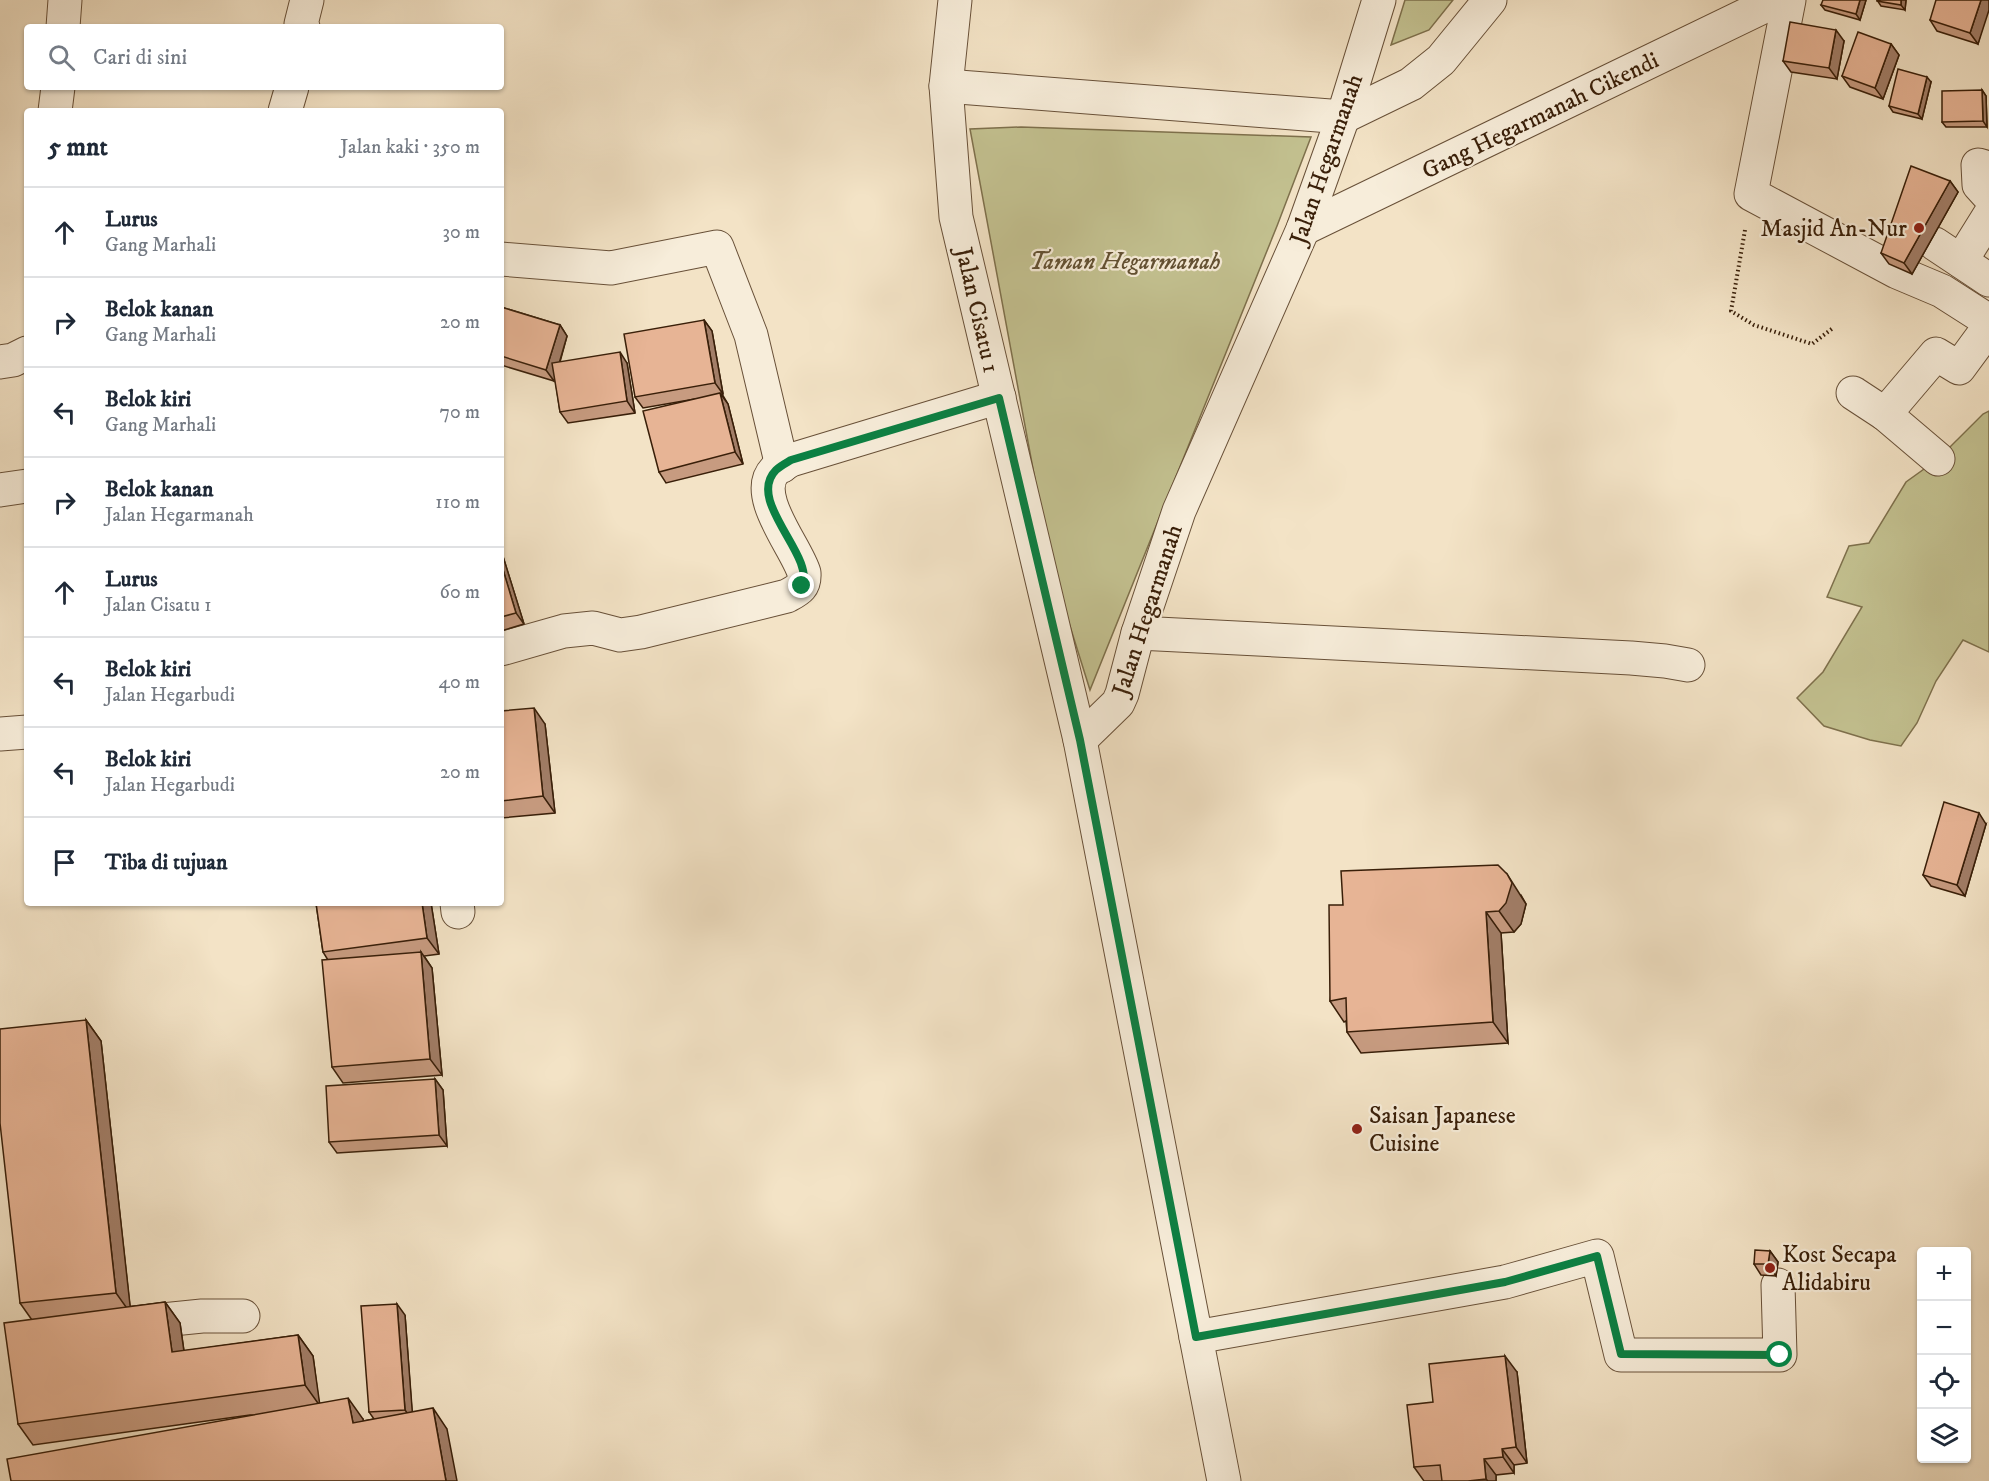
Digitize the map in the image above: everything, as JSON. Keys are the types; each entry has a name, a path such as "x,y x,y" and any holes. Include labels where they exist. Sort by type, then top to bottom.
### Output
{"street":[{"path":"63,24 65,0"},
{"path":"301,24 307,0"},
{"name":"Jalan Cisatu 1","path":"954,0 946,86 956,217 1080,740"},
{"name":"Jalan Hegarmanah","path":"1080,740 1120,699 1138,633 1179,511 1303,229 1343,117 1378,0"},
{"path":"946,86 1343,117 1411,84 1441,60 1490,0"},
{"name":"Gang Hegarmanah Cikendi","path":"1303,229 1777,0"},
{"path":"1789,0 1751,194 1897,272 1942,291 1989,321"},
{"path":"56,108 57,90"},
{"path":"286,108 291,90"},
{"path":"1989,168 1978,165 1979,185 1988,215 1948,252 1989,280"},
{"path":"504,259 611,268 717,247 751,335 782,466"},
{"path":"1885,414 1936,354 1959,368 1989,327"},
{"path":"0,362 13,360 24,354"},
{"path":"1853,393 1885,414 1938,459"},
{"path":"504,648 564,631 593,628 620,634 641,632 787,596 800,589 804,582 803,567 772,508 769,481 775,471 791,460 999,398"},
{"path":"0,490 24,486"},
{"path":"1138,633 1631,658 1688,666"},
{"path":"0,734 24,732"},
{"path":"1080,740 1224,1481"},
{"path":"1196,1337 1505,1282 1597,1256 1621,1354 1780,1355 1778,1285"},
{"path":"108,1326 202,1316 243,1316"}],"path":[{"path":"1751,194 1731,311 1754,325 1812,344 1833,328"}],"green space":[{"path":"1405,0 1453,0 1429,30 1391,45"},
{"name":"Taman Hegarmanah","path":"1021,127 1311,137 1090,690 1064,607 1036,485 970,129"},
{"path":"1989,411 1989,652 1963,640 1936,681 1917,723 1901,746 1870,740 1824,726 1797,698 1823,672 1862,607 1827,597 1849,546 1869,543 1906,482 1938,459 1983,414"}],"building":[{"path":"1823,0 1860,0 1856,14 1821,5"},
{"path":"1901,0 1901,5 1877,1"},
{"path":"1936,0 1981,0 1970,33 1930,20"},
{"path":"1790,22 1836,30 1829,68 1783,61"},
{"path":"1858,32 1891,44 1875,88 1842,76"},
{"path":"1898,69 1927,77 1918,114 1889,106"},
{"path":"1982,90 1983,121 1942,122 1942,91"},
{"path":"1911,166 1950,181 1904,263 1881,253"},
{"path":"504,308 560,325 546,370 504,357"},
{"path":"704,320 715,383 635,397 624,334"},
{"path":"620,352 627,401 560,412 552,363"},
{"path":"720,393 735,452 659,472 643,411"},
{"path":"504,573 516,613 504,616"},
{"path":"534,708 543,796 504,801 504,711"},
{"path":"1944,802 1979,813 1957,885 1923,875"},
{"path":"1498,865 1512,883 1506,903 1499,911 1486,912 1493,1022 1347,1032 1346,998 1330,1001 1329,905 1343,905 1341,871"},
{"path":"316,906 422,906 427,938 323,952"},
{"path":"421,952 430,1059 332,1067 322,960"},
{"path":"86,1020 116,1293 20,1303 0,1123 0,1029"},
{"path":"435,1079 439,1135 329,1142 326,1086"},
{"path":"1755,1250 1770,1251 1768,1264 1754,1264"},
{"path":"165,1302 172,1352 298,1335 305,1385 18,1424 4,1323"},
{"path":"397,1304 405,1410 369,1412 361,1306"},
{"path":"1505,1356 1516,1447 1502,1449 1503,1457 1484,1459 1486,1479 1442,1481 1440,1465 1414,1467 1407,1405 1433,1402 1429,1364"},
{"path":"348,1398 353,1423 433,1408 446,1481 11,1481 7,1459"}],"place":[{"name":"Masjid An-Nur","path":"1919,228"},
{"name":"Saisan Japanese Cuisine","path":"1357,1129"},
{"name":"Kost Secapa Alidabiru","path":"1770,1268"}],"route":[{"path":"802,586 803,567 772,508 769,481 775,471 791,460 999,398 1080,740 1196,1337 1505,1282 1597,1256 1621,1354 1780,1355"}]}
